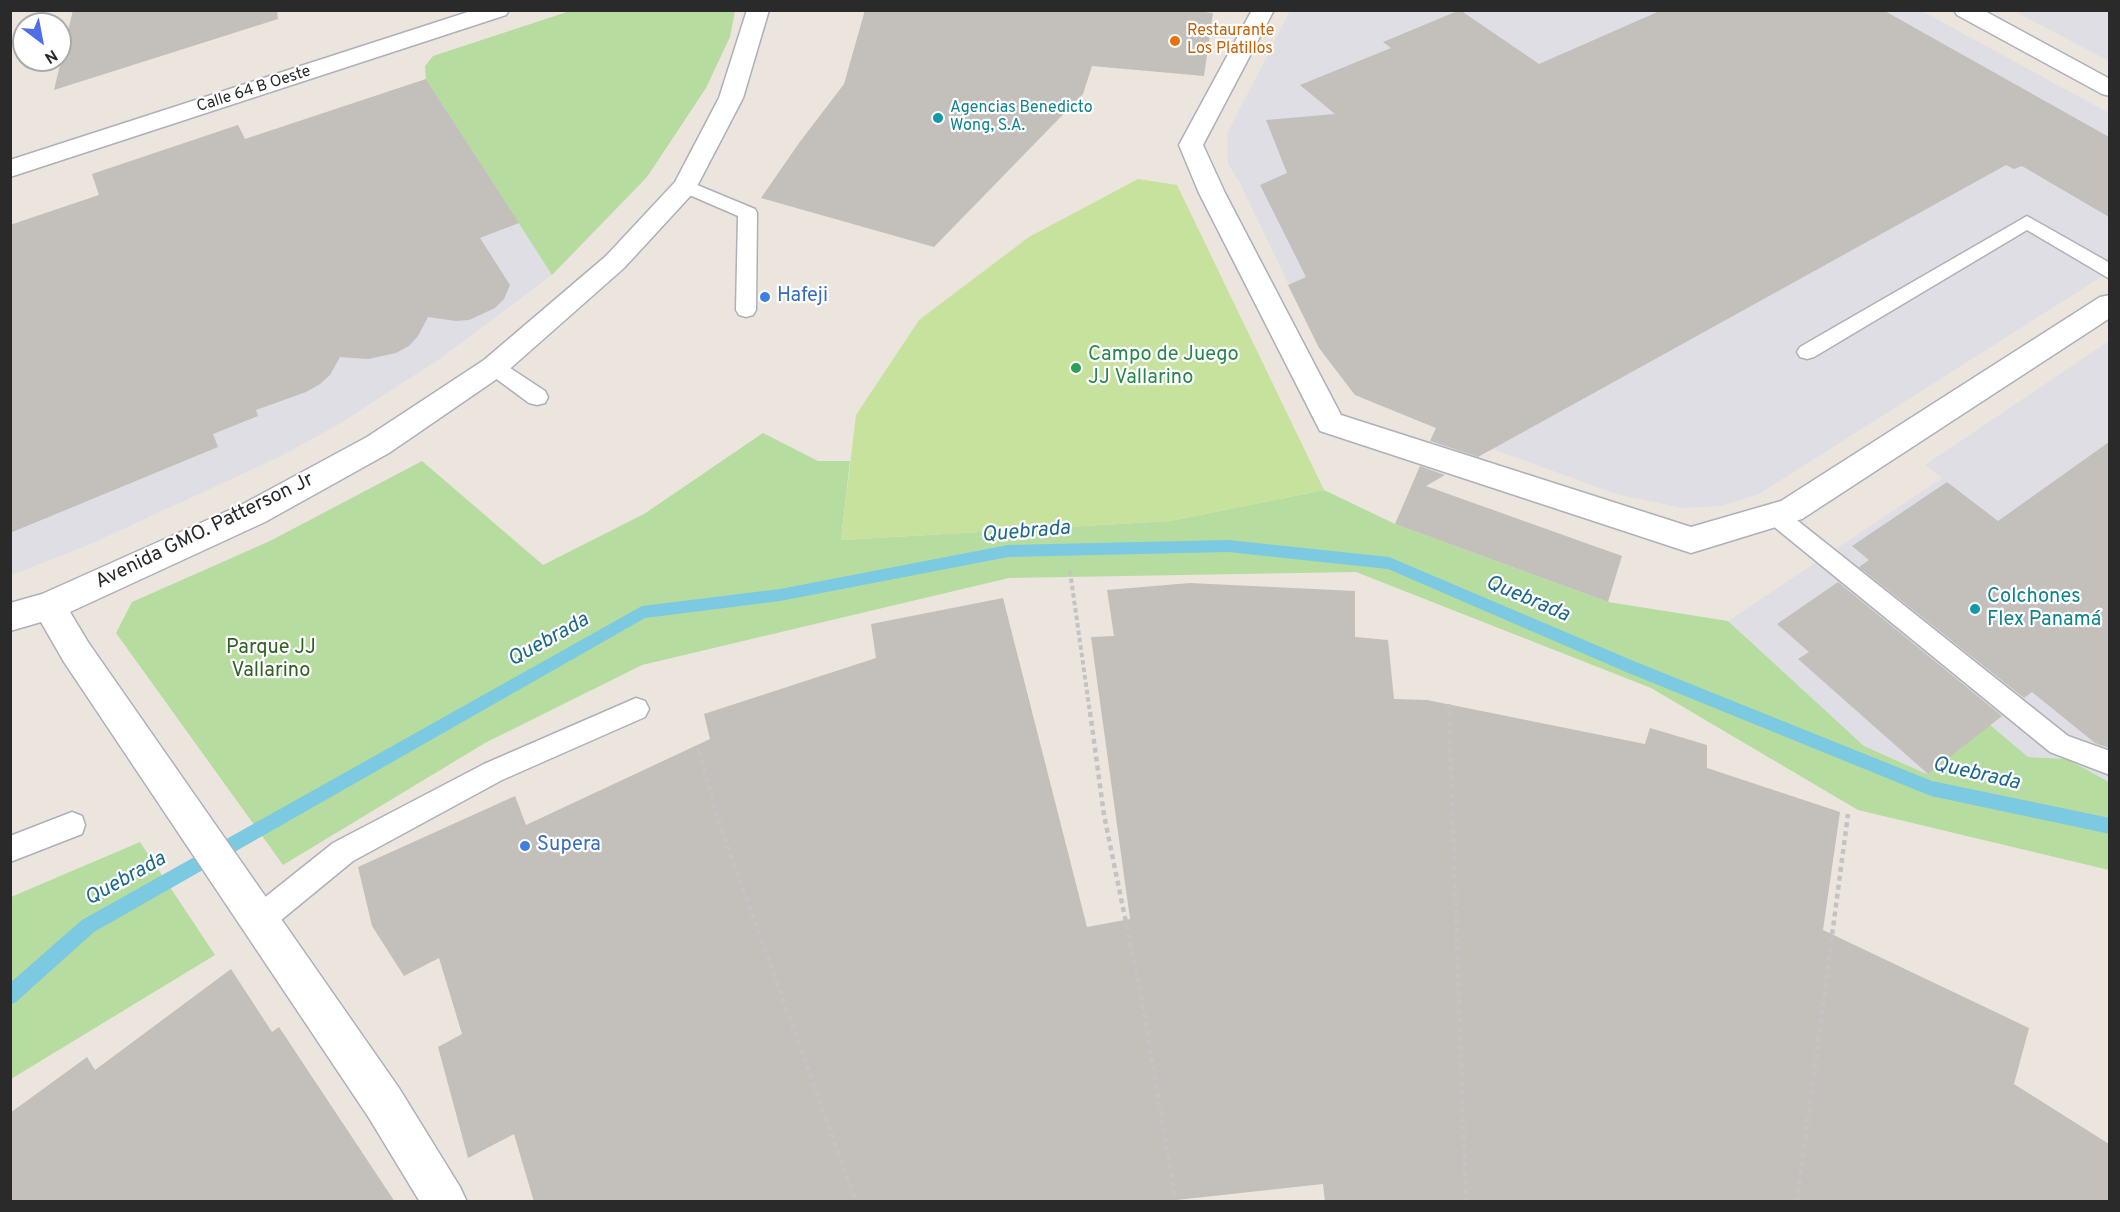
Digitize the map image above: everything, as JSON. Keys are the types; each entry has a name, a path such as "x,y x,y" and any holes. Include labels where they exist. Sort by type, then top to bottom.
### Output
{"street":[{"name":"Calle 64 B Oeste","path":"10,169 498,10"},
{"name":"Avenida GMO. Patterson Jr","path":"10,617 49,606 254,513 378,445 494,367 615,262 685,186 731,98 758,10"},
{"path":"1263,10 1191,146 1212,193 1330,423 1691,540 1791,510 2109,304"},
{"path":"1965,10 2109,89"},
{"path":"49,606 76,652 384,1103 445,1202"}],"lane":[{"path":"685,186 748,213 746,310"},
{"path":"1807,352 2026,222 2109,272"},
{"path":"494,367 537,397"},
{"path":"1775,515 2059,744 2109,763"},
{"path":"251,908 343,852 494,772 636,709"},
{"path":"10,849 72,825"}],"path":[{"path":"1070,571 1104,815 1140,991 1176,1202"},
{"path":"1449,704 1466,1202"},
{"path":"699,751 719,822 856,1202"},
{"path":"1797,1202 1848,814"}],"shaded area":[{"path":"1290,11 1922,11 2109,113 2109,272 1759,494 1721,506 1682,508 1616,494 1438,429 1355,395 1319,348 1239,181 1228,164 1227,134"},
{"path":"2014,11 2109,11 2109,61"},
{"path":"426,79 552,275 438,360 339,424 279,457 86,546 11,575 11,225 99,195 92,174 238,125 246,139"},
{"name":"Colchones Flex Panamá","path":"2109,341 2109,782 2067,759 2028,757 1990,726 1928,774 1864,746 1728,621 1942,478 1925,465"}],"green space":[{"path":"570,11 735,11 730,37 706,88 647,177 552,275 426,79 425,66 433,56"},
{"name":"Campo de Juego JJ Vallarino","path":"1138,179 1177,185 1324,490 1170,521 841,540 856,415 919,320 1029,237"},
{"name":"Parque JJ Vallarino","path":"763,433 818,461 850,461 841,540 1170,521 1324,490 1395,524 1608,602 1728,621 1864,746 1927,774 1990,725 2028,757 2067,759 2109,782 2109,870 1858,810 1651,688 1356,572 1009,578 642,665 485,743 283,865 116,633 132,602 270,541 422,461 543,565 644,514"},
{"path":"140,842 215,955 11,1079 11,897"}],"building":[{"path":"73,10 277,10 278,19 54,90 58,72 72,72"},
{"name":"Agencias Benedicto Wong, S.A.","path":"865,10 1186,10 1213,13 1204,76 1092,66 1083,94 934,247 761,198 844,84"},
{"path":"1460,10 1539,64 1662,10 1883,10 2109,137 2109,217 2022,166 2014,169 2006,165 1478,457 1430,441 1436,428 1355,395 1319,348 1288,285 1306,277 1260,185 1287,173 1266,120 1335,114 1300,85 1391,48 1383,42"},
{"path":"426,79 519,223 480,238 510,285 504,299 495,308 469,320 456,321 428,317 418,336 409,346 396,353 368,359 340,357 330,375 320,384 306,392 256,410 258,416 213,434 218,447 10,533 10,225 99,195 92,174 238,125 245,139"},
{"name":"Colchones Flex Panamá","path":"2109,442 2109,748 2095,743 2032,692 2024,698 1859,567 1869,560 1852,546 1947,482 1998,521"},
{"path":"1420,466 1445,475 1426,486 1622,556 1608,602 1395,524"},
{"path":"1838,582 2002,716 1928,774 1798,659 1809,652 1777,624"},
{"path":"1190,583 1355,591 1355,637 1388,640 1394,699 1427,700 1645,744 1650,728 1707,745 1707,768 1840,812 1823,930 2029,1028 2014,1084 2109,1144 2109,1202 1325,1202 1323,1184 1158,1202 534,1202 514,1134 468,1158 438,1047 462,1034 439,958 404,976 372,926 358,867 515,796 526,825 710,739 704,714 876,658 871,624 1003,598 1087,927 1130,919 1091,637 1114,636 1107,590"},
{"path":"231,969 272,1032 279,1027 395,1202 10,1202 10,1113 87,1057 95,1070"}],"waterway":[{"name":"Quebrada","path":"10,996 88,926 642,612 780,595 1008,551 1228,546 1389,563 1631,667 1931,788 2110,826"}],"place":[{"name":"Restaurante Los Platillos","path":"1175,41"},
{"name":"Agencias Benedicto Wong, S.A.","path":"938,118"},
{"name":"Hafeji","path":"765,297"},
{"name":"Campo de Juego JJ Vallarino","path":"1076,368"},
{"name":"Colchones Flex Panamá","path":"1975,609"},
{"name":"Supera","path":"525,846"}]}
